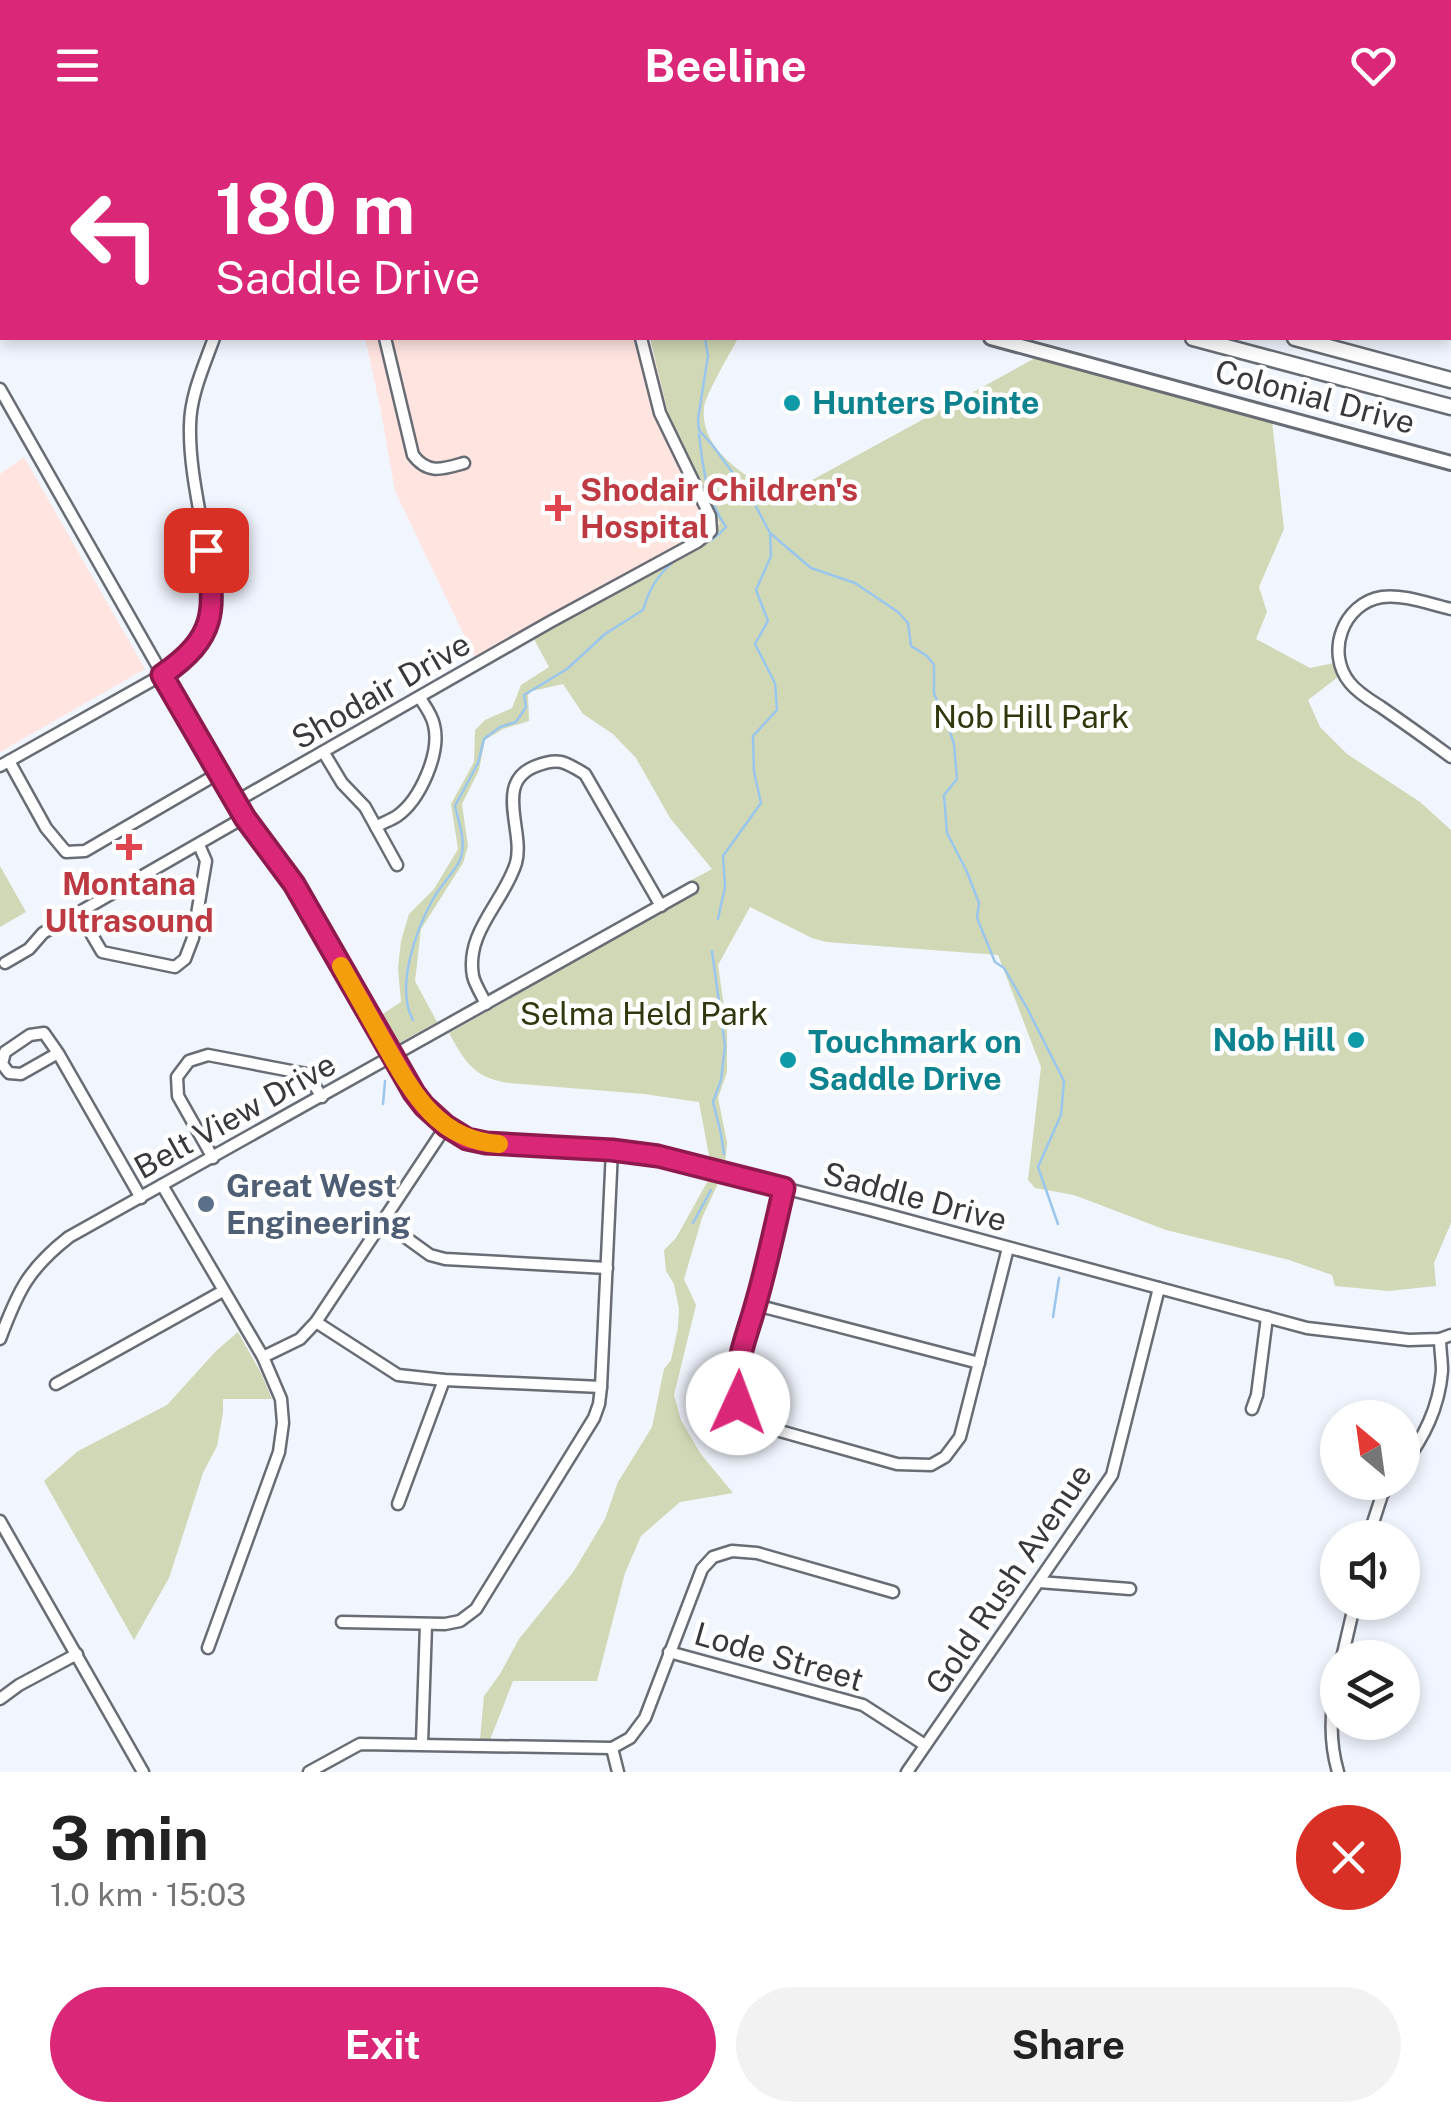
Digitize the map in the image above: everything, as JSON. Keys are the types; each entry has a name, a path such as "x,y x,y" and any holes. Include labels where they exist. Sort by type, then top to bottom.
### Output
{"highway":[{"path":"1201,340 1451,407"},
{"path":"1302,340 1451,380"}],"main road":[{"name":"Colonial Drive","path":"997,340 1075,367 1451,463"}],"street":[{"path":"213,340 191,407 190,423 212,586 210,620 184,660 5,763 66,852 85,851 219,773"},
{"path":"385,340 412,455 430,470 464,463"},
{"name":"Shodair Drive","path":"235,802 711,531 710,516 660,413 642,340"},
{"name":"Saddle Drive","path":"0,389 235,802 294,884 424,1106 446,1126 467,1139 486,1143 658,1156 1307,1328 1409,1340 1446,1337"},
{"path":"1451,608 1379,597 1352,613 1340,634 1339,645 1341,665 1352,685 1451,757"},
{"path":"376,827 398,816 416,797 430,765 436,738 434,721 420,698"},
{"path":"324,753 342,782 365,807 397,865"},
{"path":"486,1004 473,979 472,953 478,932 512,876 518,854 513,794 525,770 550,760 566,762 586,774 660,906"},
{"path":"4,963 29,949 43,933 245,818"},
{"path":"79,913 102,952 175,967 185,959 193,938 206,861 199,845"},
{"name":"Belt View Drive","path":"0,1339 4,1319 26,1280 44,1257 70,1237 692,888"},
{"path":"58,1054 21,1074 10,1073 2,1064 5,1052 30,1036 44,1033 58,1054 140,1198"},
{"path":"212,1158 178,1096 178,1077 189,1061 208,1055 306,1074 322,1096"},
{"path":"262,1358 300,1339 316,1322 446,1126"},
{"path":"342,1622 426,1625 460,1621 476,1609 594,1418 601,1387 612,1150"},
{"path":"162,1185 262,1358 281,1399 279,1452 208,1648"},
{"path":"784,1188 756,1305 738,1360 738,1403 755,1424 897,1464 931,1465 945,1457 960,1437 1008,1248"},
{"path":"383,1222 430,1254 445,1259 607,1268"},
{"name":"Gold Rush Avenue","path":"907,1772 1112,1476 1159,1288"},
{"path":"56,1384 223,1291"},
{"path":"756,1305 979,1363"},
{"path":"1252,1409 1268,1317"},
{"path":"316,1322 398,1375 601,1387"},
{"path":"1420,1440 1435,1409 1446,1337"},
{"path":"398,1504 444,1380"},
{"path":"0,1520 143,1772"},
{"path":"309,1772 360,1744 612,1748 630,1738 644,1718 702,1569 713,1557 732,1551 757,1553 893,1592"},
{"path":"1039,1582 1130,1589"},
{"path":"422,1744 426,1625"},
{"name":"Lode Street","path":"669,1652 863,1704 925,1745"},
{"path":"0,1699 77,1654"},
{"path":"1332,1740 1338,1772"},
{"path":"612,1748 618,1772"}],"shaded area":[{"name":"Shodair Children's Hospital","path":"365,340 648,340 720,524 475,658 395,491"},
{"path":"24,457 145,669 0,752 0,474"}],"green space":[{"name":"Nob Hill Park","path":"650,340 737,340 705,402 705,423 710,438 729,462 781,497 1037,357 1272,421 1284,529 1259,587 1267,612 1256,639 1310,668 1334,663 1338,677 1308,700 1320,727 1347,754 1420,802 1451,830 1451,1223 1434,1263 1436,1286 1389,1291 1335,1286 1332,1275 1289,1260 1166,1230 1074,1195 1035,1188 1028,1180 1041,1067 998,955 826,942 750,907 718,965 727,1028 727,1072 718,1098 727,1142 725,1165 710,1161 699,1102 509,1083 479,1073 449,1033 694,894 688,882 712,869 670,818 636,758 613,734 583,714 563,684 532,691 528,695 529,721 485,740 479,770 462,804 468,846 463,863 421,929 415,981 437,1022 394,1046 378,1017 401,1002 398,968 409,914 434,889 458,849 451,804 474,762 475,730 485,720 512,708 521,685 549,667 528,628 720,524 672,429"},
{"path":"0,866 26,912 0,927"},
{"path":"710,1177 720,1179 702,1218 684,1279 696,1305 674,1395 681,1420 700,1453 733,1493 680,1502 641,1536 625,1573 597,1681 513,1681 490,1740 480,1739 484,1696 519,1639 574,1571 605,1519 618,1482 652,1427 664,1369 671,1360 678,1328 679,1309 674,1284 666,1271 664,1250 676,1238"},
{"path":"238,1332 272,1399 223,1399 217,1446 203,1473 169,1578 134,1640 44,1481 78,1451 167,1405"}],"waterway":[{"path":"705,340 708,356 699,430 752,499 770,533 811,568 855,583 898,612 908,623 911,646 934,665 934,694 954,744 957,779 944,795 947,833 979,903 977,918 995,962 1004,968 1064,1081 1061,1115 1038,1167 1058,1224"},
{"path":"413,1020 406,992 414,942 436,894 460,860 463,840 455,806 478,763 484,739 500,727 516,722 526,707 524,695 567,669 605,634 643,610 666,568 726,527 710,494 699,434"},
{"path":"718,919 725,887 723,856 761,803 754,772 753,736 777,710 775,683 755,644 768,621 756,590 771,556 770,533"},
{"path":"712,951 725,1046 721,1080 713,1102 724,1154"},
{"path":"383,1104 385,1081"},
{"path":"693,1223 711,1190"},
{"path":"1053,1317 1059,1278"}],"slow traffic":[{"path":"341,966 424,1106 467,1139 499,1144"}],"place":[{"name":"Hunters Pointe","path":"792,403"},
{"name":"Shodair Children's Hospital","path":"558,508"},
{"name":"Montana Ultrasound","path":"129,847"},
{"name":"Nob Hill","path":"1356,1040"},
{"name":"Touchmark on Saddle Drive","path":"788,1060"},
{"name":"Great West Engineering","path":"206,1204"}],"route":[{"path":"206,550 212,593 210,620 184,660 162,675 245,818 294,884 424,1106 467,1139 658,1156 784,1188 756,1305 738,1360 738,1403"}],"park label":[{"name":"Selma Held Park","path":"644,1014"}]}
